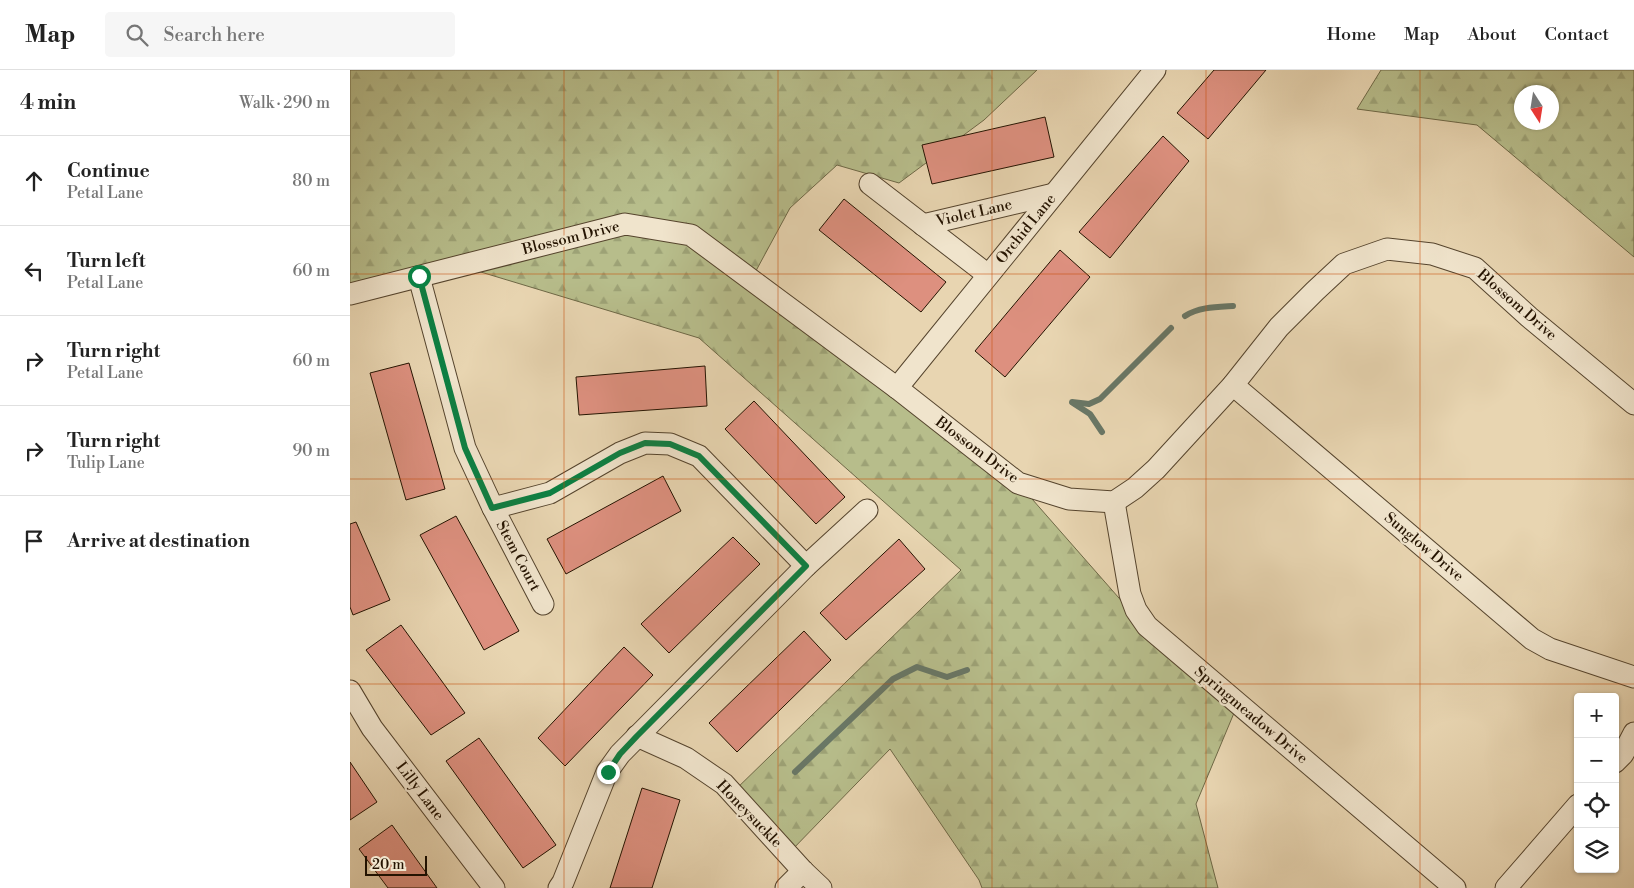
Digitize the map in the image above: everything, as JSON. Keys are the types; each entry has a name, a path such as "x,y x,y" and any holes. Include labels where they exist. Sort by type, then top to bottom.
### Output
{"street":[{"name":"Orchid Lane","path":"897,388 1155,70"},
{"name":"Violet Lane","path":"870,184 988,275"},
{"name":"Violet Lane","path":"923,225 1054,194"},
{"name":"Blossom Drive","path":"350,294 625,224 692,236 897,388 1018,483 1069,499 1114,502 1135,488 1156,469 1232,385 1279,327 1315,291 1344,264 1387,250 1432,254 1475,268 1529,317 1634,404"},
{"name":"Stem Court","path":"419,276 465,448 492,508 544,604"},
{"name":"Sunglow Drive","path":"1232,385 1532,639 1550,649 1634,677"},
{"path":"492,508 550,493 620,453 645,443 670,444 699,456 806,566"},
{"name":"Springmeadow Drive","path":"1114,502 1130,594 1136,610 1146,626 1455,888"},
{"path":"559,888 608,772 620,754 806,566 867,510"},
{"name":"Lilly Lane","path":"350,691 372,728 494,888"},
{"path":"1619,757 1634,733"},
{"name":"Honeysuckle","path":"637,736 686,758 724,784 803,871 821,888"},
{"path":"1506,888 1574,810"},
{"path":"786,888 803,871"}],"green space":[{"path":"350,70 1037,70 984,120 899,183 837,165 790,208 751,280 1018,483 1133,614 1234,713 1196,804 1218,888 982,888 979,880 890,749 789,853 732,793 961,570 699,338 451,263 350,285"},
{"path":"1381,70 1634,70 1634,257 1477,125 1357,109"}],"building":[{"path":"1214,70 1266,70 1208,139 1177,113"},
{"path":"1045,117 1054,157 932,184 922,145"},
{"path":"1163,136 1189,161 1110,258 1079,232"},
{"path":"844,199 946,282 921,312 819,230"},
{"path":"1060,250 1090,277 1005,377 975,351"},
{"path":"409,363 445,489 406,500 370,373"},
{"path":"705,366 707,406 579,415 576,377"},
{"path":"754,401 845,497 816,524 725,429"},
{"path":"663,476 681,511 566,574 547,539"},
{"path":"456,516 519,631 484,650 420,535"},
{"path":"356,522 390,600 353,615 350,607 350,524"},
{"path":"733,537 760,564 669,653 641,624"},
{"path":"899,539 925,569 846,640 820,613"},
{"path":"401,625 465,713 431,735 366,650"},
{"path":"804,631 831,660 737,752 709,723"},
{"path":"624,647 653,675 565,766 538,738"},
{"path":"479,738 556,845 523,868 446,761"},
{"path":"350,762 377,802 350,820"},
{"path":"642,788 680,800 652,888 610,888"},
{"path":"392,825 437,888 388,888 359,849"}],"waterway":[{"path":"1185,316 1202,309 1233,306"},
{"path":"1072,402 1089,404 1100,399 1171,328"},
{"path":"1073,403 1090,414 1102,432"},
{"path":"795,772 893,679 917,667 947,677 967,670"}],"route":[{"path":"419,276 465,448 492,508 550,493 620,453 645,443 670,444 699,456 806,566 637,736 620,754 608,772"}]}
